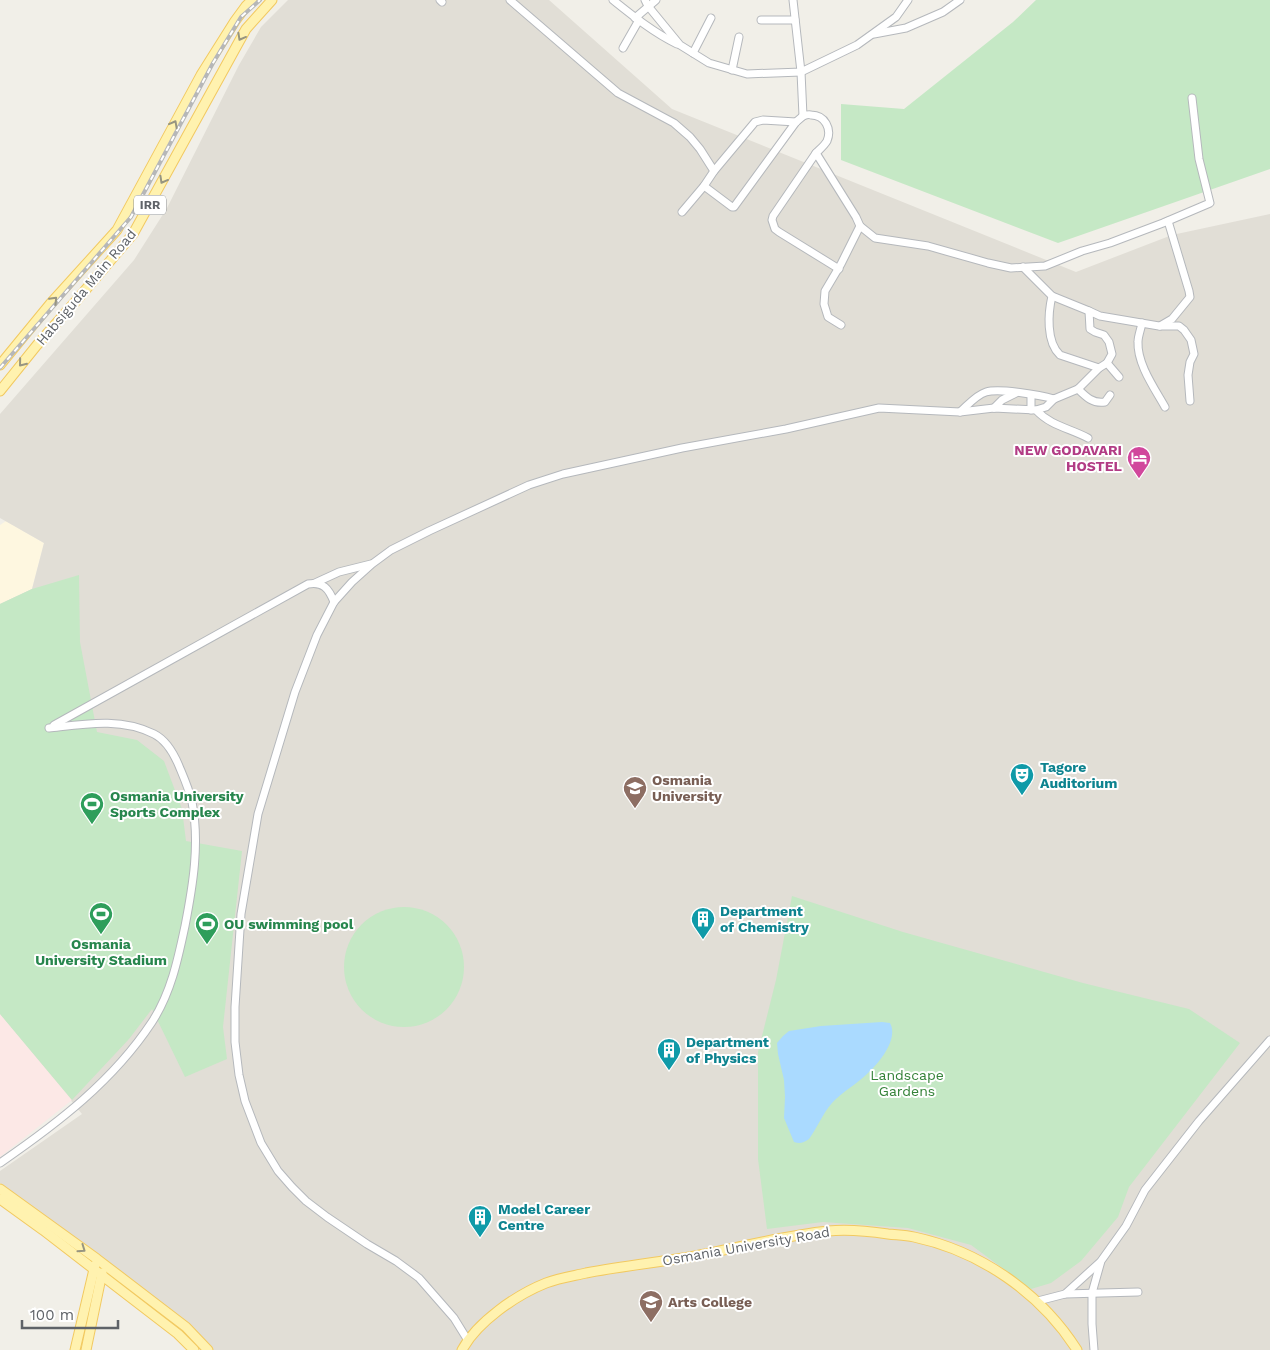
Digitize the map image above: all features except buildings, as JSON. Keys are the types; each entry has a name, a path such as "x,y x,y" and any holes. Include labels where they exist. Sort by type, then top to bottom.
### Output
{"main road":[{"name":"Habsiguda Main Road","path":"0,364 50,304 117,230 201,75 235,21 252,0"},
{"name":"Habsiguda Main Road","path":"0,391 36,346 134,234 246,29 272,0"},
{"path":"126,215 139,224"},
{"path":"0,1189 186,1327 208,1350"},
{"path":"0,1199 178,1334 194,1350"},
{"name":"Osmania University Road","path":"462,1350 468,1339 480,1325 504,1307 544,1283 597,1271 695,1256 828,1231 859,1230 913,1237 938,1243 992,1267 1038,1301 1063,1330 1077,1350"},
{"path":"75,1350 94,1270 100,1262"},
{"path":"86,1350 102,1276 100,1262"}],"street":[{"path":"510,0 618,93 674,123 700,149 714,171"},
{"path":"613,0 668,40 710,63 747,74 801,72 857,45 896,17 908,0"},
{"path":"623,48 647,3 656,0"},
{"path":"792,0 801,72 803,116"},
{"path":"871,35 906,28 943,12 960,0"},
{"path":"647,3 680,45"},
{"path":"693,53 711,18"},
{"path":"761,20 795,20"},
{"path":"732,70 739,37"},
{"path":"816,153 860,226 875,238 928,246 988,264 1012,268 1046,266 1082,251 1168,221 1210,203 1199,159 1192,98"},
{"path":"704,186 734,207 796,122 803,116 820,117 826,122 829,130 827,140 816,153 772,220 779,232 839,268"},
{"path":"682,212 755,122 763,120 796,122"},
{"path":"1159,326 1172,319 1190,296 1168,221"},
{"path":"841,325 828,317 824,304 826,291 860,226"},
{"path":"1023,267 1052,296 1100,316 1159,326 1179,326 1184,330 1192,340 1194,354 1190,362 1188,375 1190,401"},
{"path":"1052,296 1048,310 1048,319 1053,346 1056,352 1099,368"},
{"path":"468,1339 454,1318 420,1278 327,1217 306,1201 278,1171 261,1143 245,1101 239,1075 235,1042 235,1007 241,914 258,814 295,692 317,635 334,602 352,582 391,550 529,485 563,474 682,448 786,429 879,408 960,412 994,408 1034,410 1046,407 1054,399 1078,389 1099,368 1108,363 1112,354 1109,342 1104,335 1090,329 1089,311"},
{"path":"1142,323 1138,342 1139,354 1145,373 1166,408"},
{"path":"1108,363 1119,377"},
{"path":"1078,389 1088,399 1098,403 1105,402 1110,395"},
{"path":"960,412 986,392 1016,393 1054,399"},
{"path":"994,408 1002,400 1016,393"},
{"path":"1031,395 1034,410 1053,424 1088,438"},
{"path":"0,1163 43,1133 85,1099 114,1071 153,1021 173,978 189,903 195,863 195,832 192,802 177,761 164,742 154,734 126,724 91,723 49,728 308,584 315,583 339,572 372,564"},
{"path":"315,583 330,592 334,602"},
{"path":"1065,1294 1101,1261 1126,1226 1145,1190 1199,1121 1270,1040"},
{"path":"1094,1350 1092,1292 1101,1261"},
{"path":"1038,1301 1065,1294 1138,1292"}],"shaded area":[{"name":"Osmania University","path":"288,0 549,0 672,109 1076,272 1172,235 1270,214 1270,1350 201,1350 79,1241 0,1183 0,1171 82,1114 0,1014 0,604 32,589 44,543 0,518 0,414 134,260 167,208 239,65 261,27"},
{"path":"6,521 44,543 32,589 0,604 0,525"},
{"path":"0,1014 72,1100 0,1157"}],"green space":[{"path":"1036,0 1270,0 1270,169 1058,243 841,160 841,104 904,109 1013,22"},
{"name":"Osmania University Sports Complex","path":"79,575 80,642 97,732 137,740 164,761 182,809 186,841 242,851 223,1027 227,1059 185,1077 152,1009 129,1039 72,1100 0,1014 0,604 32,589"},
{"name":"Landscape Gardens","path":"792,896 903,932 1083,983 1189,1009 1240,1043 1129,1187 1118,1217 1081,1261 1051,1283 1031,1289 971,1245 908,1228 823,1222 767,1229 758,1159 758,1052 776,980"},
{"path":"404,907 427,911 447,924 460,944 464,967 460,990 447,1010 427,1023 404,1027 381,1023 361,1010 348,990 344,967 348,944 361,924 381,911"}],"water":[{"path":"890,1023 892,1036 882,1057 864,1077 832,1103 809,1139 801,1143 794,1142 784,1118 784,1080 777,1043 789,1031 821,1026"}],"railway":[{"path":"0,368 131,217 213,63 241,17 260,0"}],"place":[{"name":"NEW GODAVARI HOSTEL","path":"1139,479"},
{"name":"Tagore Auditorium","path":"1022,796"},
{"name":"Osmania University","path":"635,809"},
{"name":"Osmania University Sports Complex","path":"92,825"},
{"name":"Osmania University Stadium","path":"101,935"},
{"name":"Department of Chemistry","path":"703,940"},
{"name":"OU swimming pool","path":"207,945"},
{"name":"Department of Physics","path":"669,1071"},
{"name":"Model Career Centre","path":"480,1238"},
{"name":"Arts College","path":"651,1323"}]}
